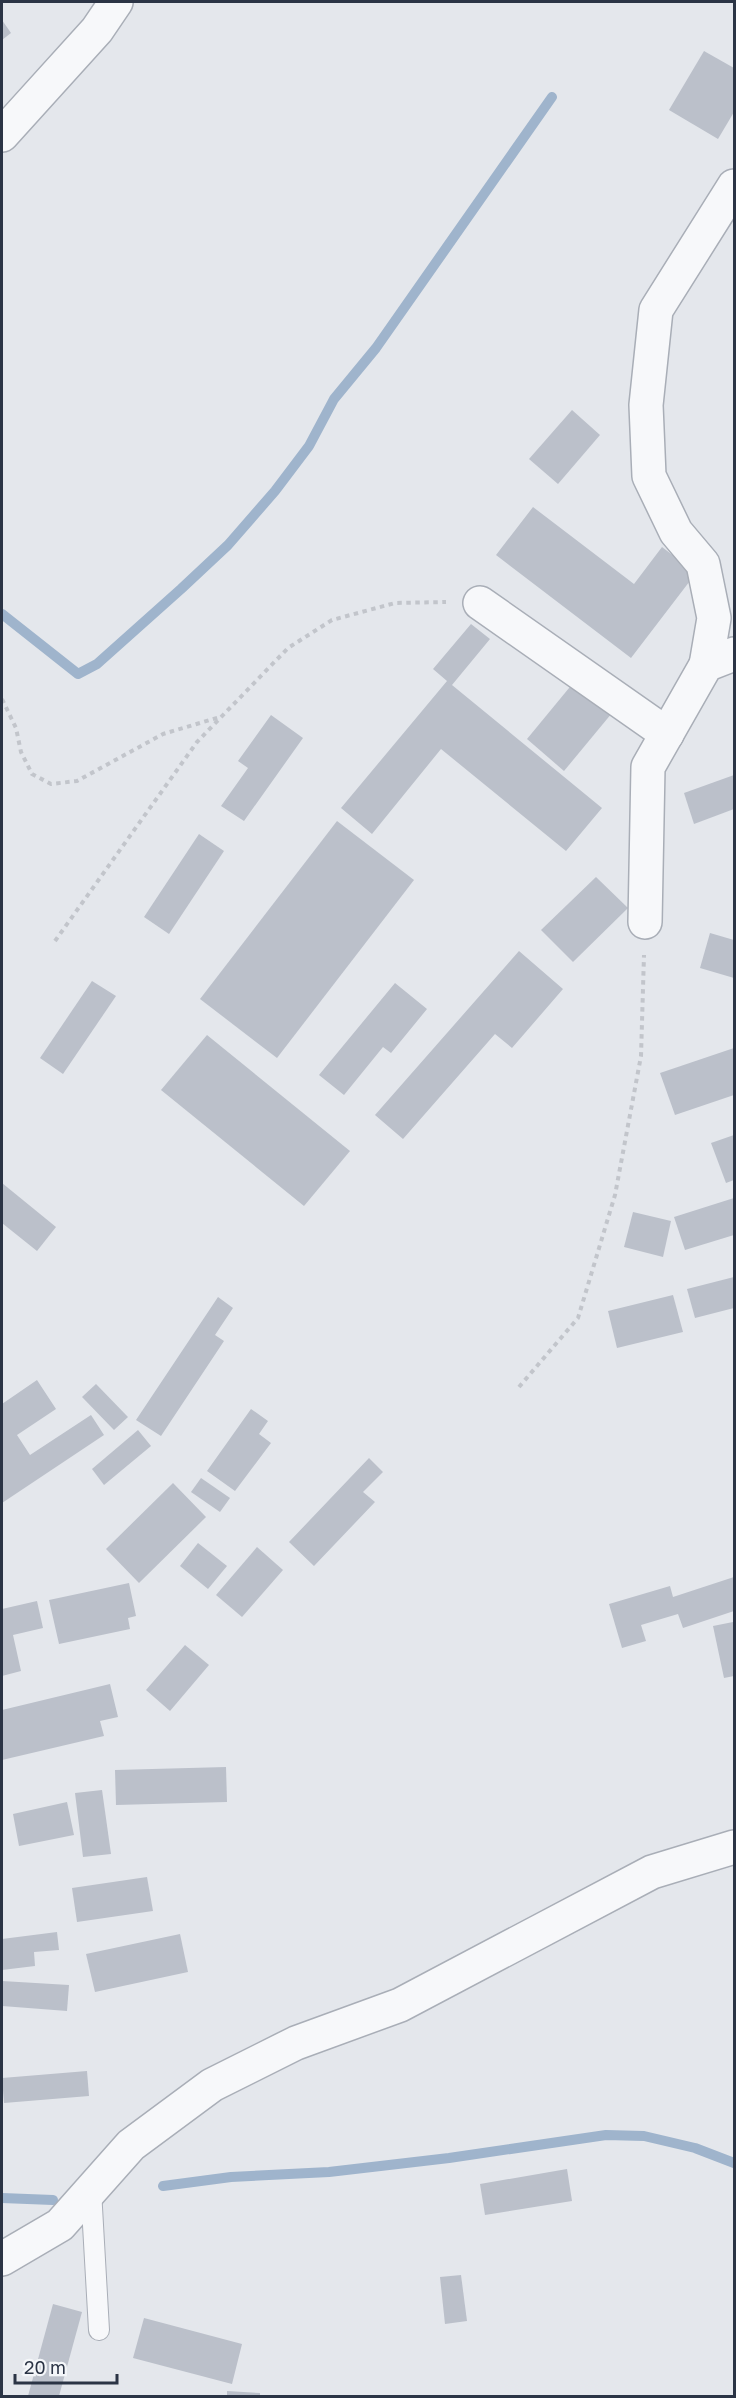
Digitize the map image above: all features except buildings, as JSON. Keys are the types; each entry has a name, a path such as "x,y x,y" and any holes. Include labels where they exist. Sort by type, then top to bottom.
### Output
{"street":[{"path":"2,135 97,30 116,2"},
{"path":"645,922 648,767 667,734 720,659 703,564 676,532 649,476 646,405 656,310 735,186"},
{"path":"480,603 667,734"},
{"path":"2,2259 60,2225 131,2145 212,2085 296,2043 400,2005 652,1872 735,1847"}],"lane":[{"path":"91,2190 99,2330"}],"path":[{"path":"55,941 197,742 288,648 332,620 395,603 480,603"},
{"path":"2,699 16,728 21,753 32,774 51,784 77,781 163,734 222,716"},
{"path":"519,1387 578,1317 615,1195 641,1056 645,922"}],"waterway":[{"path":"2,614 78,674 97,664 228,545 275,491 309,446 334,399 376,348 552,97"},
{"path":"163,2186 231,2177 329,2172 449,2158 606,2135 644,2136 695,2148 734,2163"},
{"path":"2,2198 53,2200"}]}
